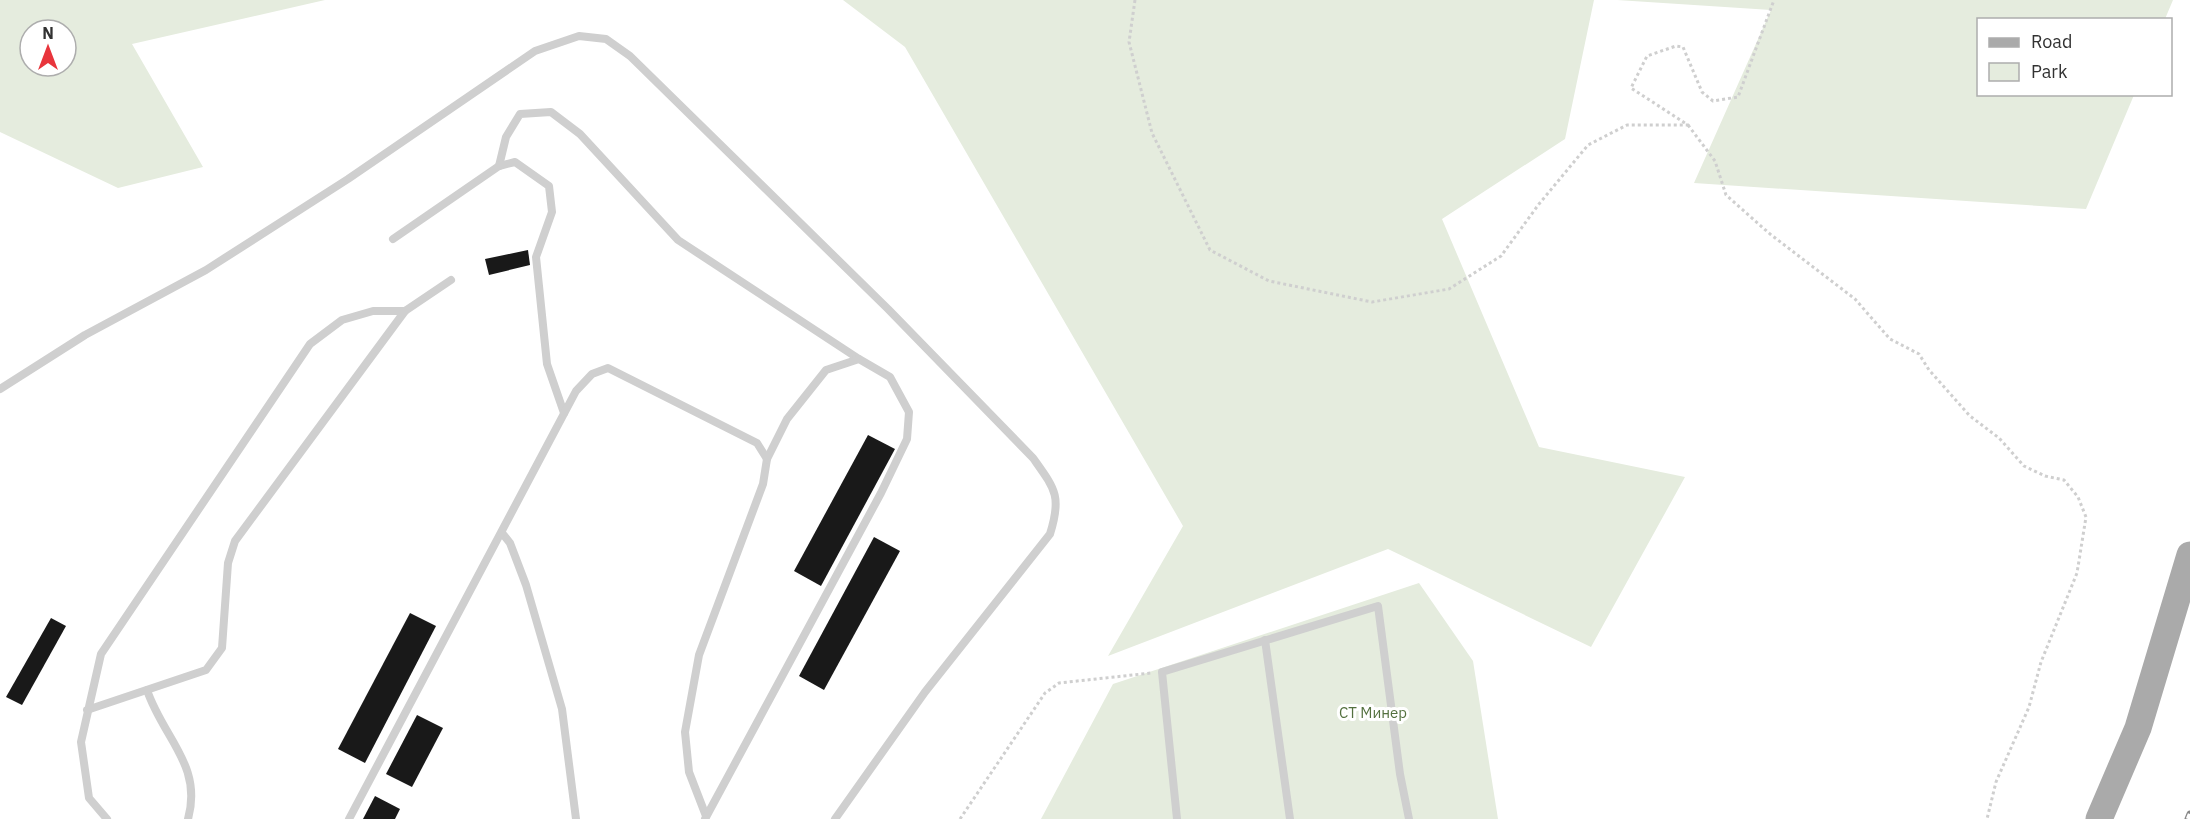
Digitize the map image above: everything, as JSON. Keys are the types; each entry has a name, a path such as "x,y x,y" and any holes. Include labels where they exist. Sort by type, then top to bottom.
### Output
{"main road":[{"path":"2098,819 2138,728 2190,555"}],"lane":[{"path":"0,389 85,335 206,270 348,179 535,51 579,36 606,39 630,56 888,309 1033,458 1051,483 1058,509 1050,534 925,692 835,819"},
{"path":"499,166 506,137 520,114 551,112 580,134 678,240 890,377 909,412 907,439 881,493 705,817"},
{"path":"393,238 499,166 515,162 549,186 552,212 536,257 547,364 564,413"},
{"path":"87,710 206,670 222,648 228,563 235,540 405,311 451,280"},
{"path":"107,819 89,798 81,742 101,654 310,344 342,320 373,311 405,311"},
{"path":"705,817 689,772 685,732 699,655 763,483 767,459 788,419 826,369 859,359"},
{"path":"349,819 576,391 592,374 608,368 757,443 767,459"},
{"path":"502,533 510,543 526,585 562,709 576,819"},
{"path":"1177,819 1162,672 1378,606 1400,774 1409,819"},
{"path":"1265,640 1290,819"},
{"path":"147,690 155,713 188,767 193,799 188,819"}],"path":[{"path":"1135,0 1129,42 1152,133 1210,250 1269,281 1372,302 1449,290 1501,256 1539,204 1588,146 1627,125 1688,125"},
{"path":"1774,0 1738,97 1713,101 1702,92 1683,47 1677,46 1647,56 1631,88 1688,125 1715,161 1726,195 1770,234 1855,299 1890,339 1919,354 1929,370 1970,416 1999,438 2024,466 2045,476 2064,480 2078,496 2086,517 2077,573 2041,662 2029,707 1996,782 1987,819"},
{"path":"960,819 1045,693 1059,683 1162,672"}],"green space":[{"path":"0,0 325,0 132,44 203,167 118,188 0,132"},
{"path":"843,0 1594,0 1565,139 1442,219 1539,447 1685,477 1591,647 1388,549 1108,656 1183,526 905,47"},
{"path":"1617,0 2173,0 2165,18 1977,18 1977,96 2134,96 2086,209 1694,183 1771,10"},
{"name":"СТ Минер","path":"1419,583 1473,661 1498,819 1041,819 1113,684"}],"building":[{"path":"528,250 530,265 489,275 485,259"},
{"path":"868,435 895,449 821,586 794,571"},
{"path":"874,537 900,551 824,690 799,676"},
{"path":"410,613 436,626 365,763 338,749"},
{"path":"51,618 66,626 22,705 6,697"},
{"path":"417,715 443,728 412,787 386,774"},
{"path":"375,796 400,809 395,819 363,819"}],"railway":[{"path":"2188,819 2190,814"}]}
